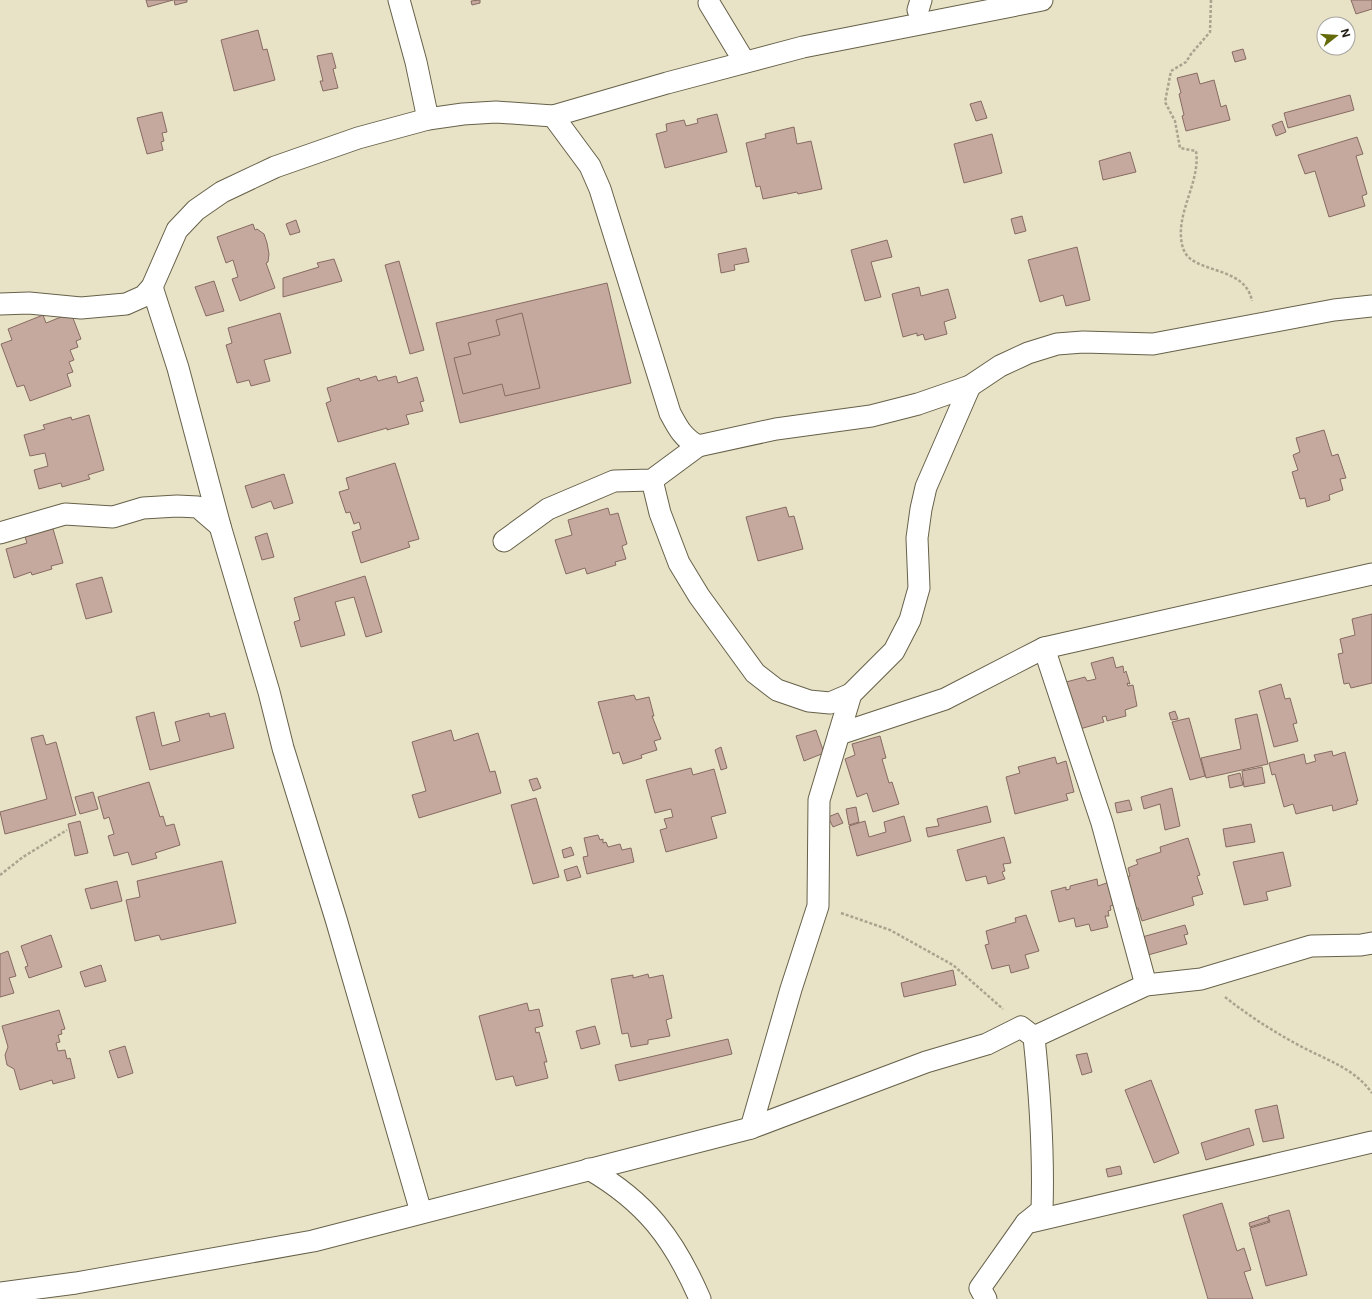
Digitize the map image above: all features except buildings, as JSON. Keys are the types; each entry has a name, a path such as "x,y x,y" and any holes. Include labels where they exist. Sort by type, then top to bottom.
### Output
{"street":[{"path":"399,0 416,62 428,119"},
{"path":"0,304 29,303 81,308 113,307 126,304 144,296 152,287 177,230 196,210 222,192 290,162 358,138 428,119 463,114 496,112 553,116 744,61 811,45 1042,0"},
{"path":"709,3 744,61"},
{"path":"553,116 590,166 600,189 670,413 681,433 687,440 698,446"},
{"path":"152,287 178,368 220,526 259,655 283,748 336,919 421,1212"},
{"path":"504,541 548,509 614,481 652,480 698,446 776,429 871,416 918,404 970,386 1000,366 1028,353 1057,344 1083,342 1153,344 1258,326 1334,310 1372,306"},
{"path":"652,480 662,519 679,563 699,596 755,673 777,690 809,701 830,703 851,694 894,651 910,620 919,588 917,538 926,487 970,386"},
{"path":"0,533 65,514 113,517 143,508 177,506 198,507 220,526"},
{"path":"839,734 945,699 1044,648 1372,574"},
{"path":"1044,648 1102,823 1146,985"},
{"path":"751,1128 791,989 818,906 819,800 851,694"},
{"path":"0,1293 76,1283 305,1242 751,1128 926,1062 1027,1032 1146,985 1201,979 1311,946 1361,945 1372,943"},
{"path":"980,1295 1026,1223 1042,1210 1043,1168 1040,1097 1027,1032"},
{"path":"1026,1223 1372,1142"},
{"path":"589,1169 615,1184 650,1215 664,1233 681,1261 700,1299"}],"path":[{"path":"1211,0 1210,32 1186,62 1171,71 1165,102 1175,121 1180,148 1196,151 1197,158 1191,191 1183,218 1182,248 1186,255 1194,260 1229,275 1247,286 1251,292 1258,326"},
{"path":"0,876 23,857 67,830"},
{"path":"818,906 890,930 953,965 987,994 1027,1032"},
{"path":"1201,979 1251,1018 1302,1047 1344,1068 1365,1084 1372,1094"}]}
